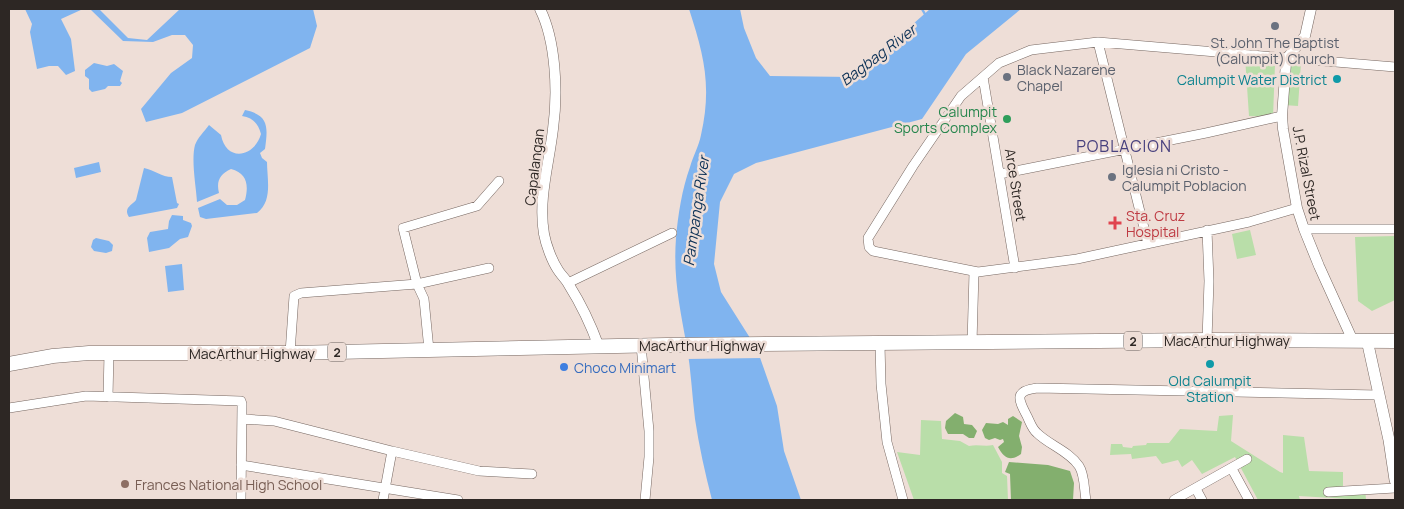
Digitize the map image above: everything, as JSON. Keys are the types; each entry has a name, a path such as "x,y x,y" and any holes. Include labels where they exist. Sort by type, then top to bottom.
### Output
{"highway":[{"name":"MacArthur Highway","path":"9,364 53,356 109,354 290,353 641,345 1207,340 1395,341"}],"main road":[{"path":"1360,340 1378,395 1389,440 1395,480"}],"street":[{"name":"Capalangan","path":"540,9 552,50 555,78 554,127 541,204 544,236 556,268 568,283 593,331 599,347"},
{"path":"1288,57 1305,36 1311,9"},
{"path":"1098,42 1148,244"},
{"path":"1297,208 1249,222 1078,260 974,272 873,251 869,248 868,238 913,166 961,96 999,63 1031,50 1098,42 1395,66"},
{"name":"J.P. Rizal Street","path":"1288,57 1282,116 1297,208 1304,230 1360,340"},
{"name":"Arce Street","path":"983,78 1015,268"},
{"path":"1000,174 1206,134 1282,116"},
{"path":"429,350 424,299 416,284 403,228 477,206 499,181"},
{"path":"1304,230 1395,229"},
{"path":"1207,230 1209,281 1207,340"},
{"path":"568,283 672,233"},
{"path":"290,353 294,296 301,293 416,284 488,268"},
{"path":"972,343 974,272"},
{"path":"876,344 887,442 904,500"},
{"path":"641,345 649,457 645,500"},
{"path":"108,397 109,354"},
{"path":"1086,500 1079,466 1073,459 1034,430 1020,403 1019,397 1022,393 1028,390 1047,388 1378,395"},
{"path":"9,408 86,396 240,401 242,404 241,500"},
{"path":"242,419 274,421 479,471 532,474"},
{"path":"383,500 392,451"},
{"path":"1174,500 1247,459"},
{"path":"241,465 458,500"},
{"path":"1232,469 1249,500"},
{"path":"1328,492 1395,488"},
{"path":"1196,489 1202,500"}],"green space":[{"path":"1245,57 1272,59 1275,64 1273,117 1249,116"},
{"path":"1301,63 1298,106 1284,105 1287,64"},
{"path":"1250,230 1256,255 1237,259 1232,234"},
{"path":"1395,236 1395,300 1372,311 1358,301 1355,237"},
{"path":"955,413 963,417 964,424 972,425 977,431 974,438 969,438 963,434 948,434 945,428 946,421"},
{"path":"1233,415 1231,441 1283,473 1283,435 1304,437 1309,471 1343,472 1343,486 1365,488 1366,500 1299,496 1300,500 1258,500 1235,457 1202,474 1192,460 1182,467 1178,460 1162,464 1156,456 1132,459 1131,454 1110,455 1111,444 1122,444 1123,447 1132,448 1133,446 1146,445 1147,443 1169,443 1180,429 1217,431 1219,416"},
{"path":"1013,416 1022,422 1019,436 1022,447 1021,454 1014,458 1008,458 998,447 1004,442 1003,439 995,438 989,440 985,438 982,430 986,423 998,424 1003,422 1008,425 1008,419"},
{"path":"921,420 941,421 942,439 960,441 969,446 993,445 1002,462 1002,473 1007,476 1008,500 914,500 897,452 920,455"},
{"path":"1009,462 1048,465 1070,471 1074,483 1073,500 1011,500 1010,474 1005,472"}],"water":[{"path":"25,9 83,9 61,19 71,39 75,71 66,75 58,66 37,69 30,32 32,24"},
{"path":"90,9 99,9 128,38 147,40 180,9 313,9 317,26 310,48 182,113 146,122 141,109 171,73 192,58 193,45 185,35 172,35 153,42 123,41"},
{"path":"689,9 740,9 744,28 756,58 770,76 853,77 930,9 1021,9 966,54 922,119 756,163 734,174 720,202 714,264 721,292 757,349 777,406 784,451 801,500 712,500 705,470 695,419 675,266 676,238 681,202 687,175 700,139 706,101 705,71 699,41"},
{"path":"94,63 107,66 114,64 123,71 120,86 108,86 105,89 92,92 89,89 89,79 85,76 85,70"},
{"path":"245,110 259,115 265,123 267,134 265,149 260,153 267,162 268,189 265,202 257,213 206,219 200,217 198,208 220,199 227,205 237,205 245,200 247,185 244,177 231,169 220,178 218,185 219,193 197,202 193,158 196,142 209,125 221,135 228,150 240,154 252,148 261,134 254,122 242,116"},
{"path":"99,162 101,172 76,178 74,168"},
{"path":"144,168 172,177 177,203 179,204 177,208 129,217 127,211 136,200"},
{"path":"172,215 183,216 183,220 191,223 192,226 188,237 180,239 169,248 149,252 147,238 150,232 168,229"},
{"path":"96,238 109,241 113,245 112,251 106,253 94,251 91,247 93,240"},
{"path":"182,264 184,290 168,292 165,266"}],"pier":[{"path":"759,348 762,358 685,359 684,349"}],"waterway":[{"path":"922,9 926,16"}],"place":[{"name":"St. John The Baptist (Calumpit) Church","path":"1275,26"},
{"name":"Black Nazarene Chapel","path":"1007,77"},
{"name":"Calumpit Water District","path":"1337,79"},
{"name":"Calumpit Sports Complex","path":"1007,119"},
{"name":"Iglesia ni Cristo - Calumpit Poblacion","path":"1112,177"},
{"name":"Sta. Cruz Hospital","path":"1115,223"},
{"name":"Old Calumpit Station","path":"1210,364"},
{"name":"Choco Minimart","path":"564,367"},
{"name":"Frances National High School","path":"125,484"}],"district":[{"name":"POBLACION","path":"1124,146"}],"water label":[{"name":"Bagbag River","path":"878,55"},
{"name":"Pampanga River","path":"696,211"}]}
